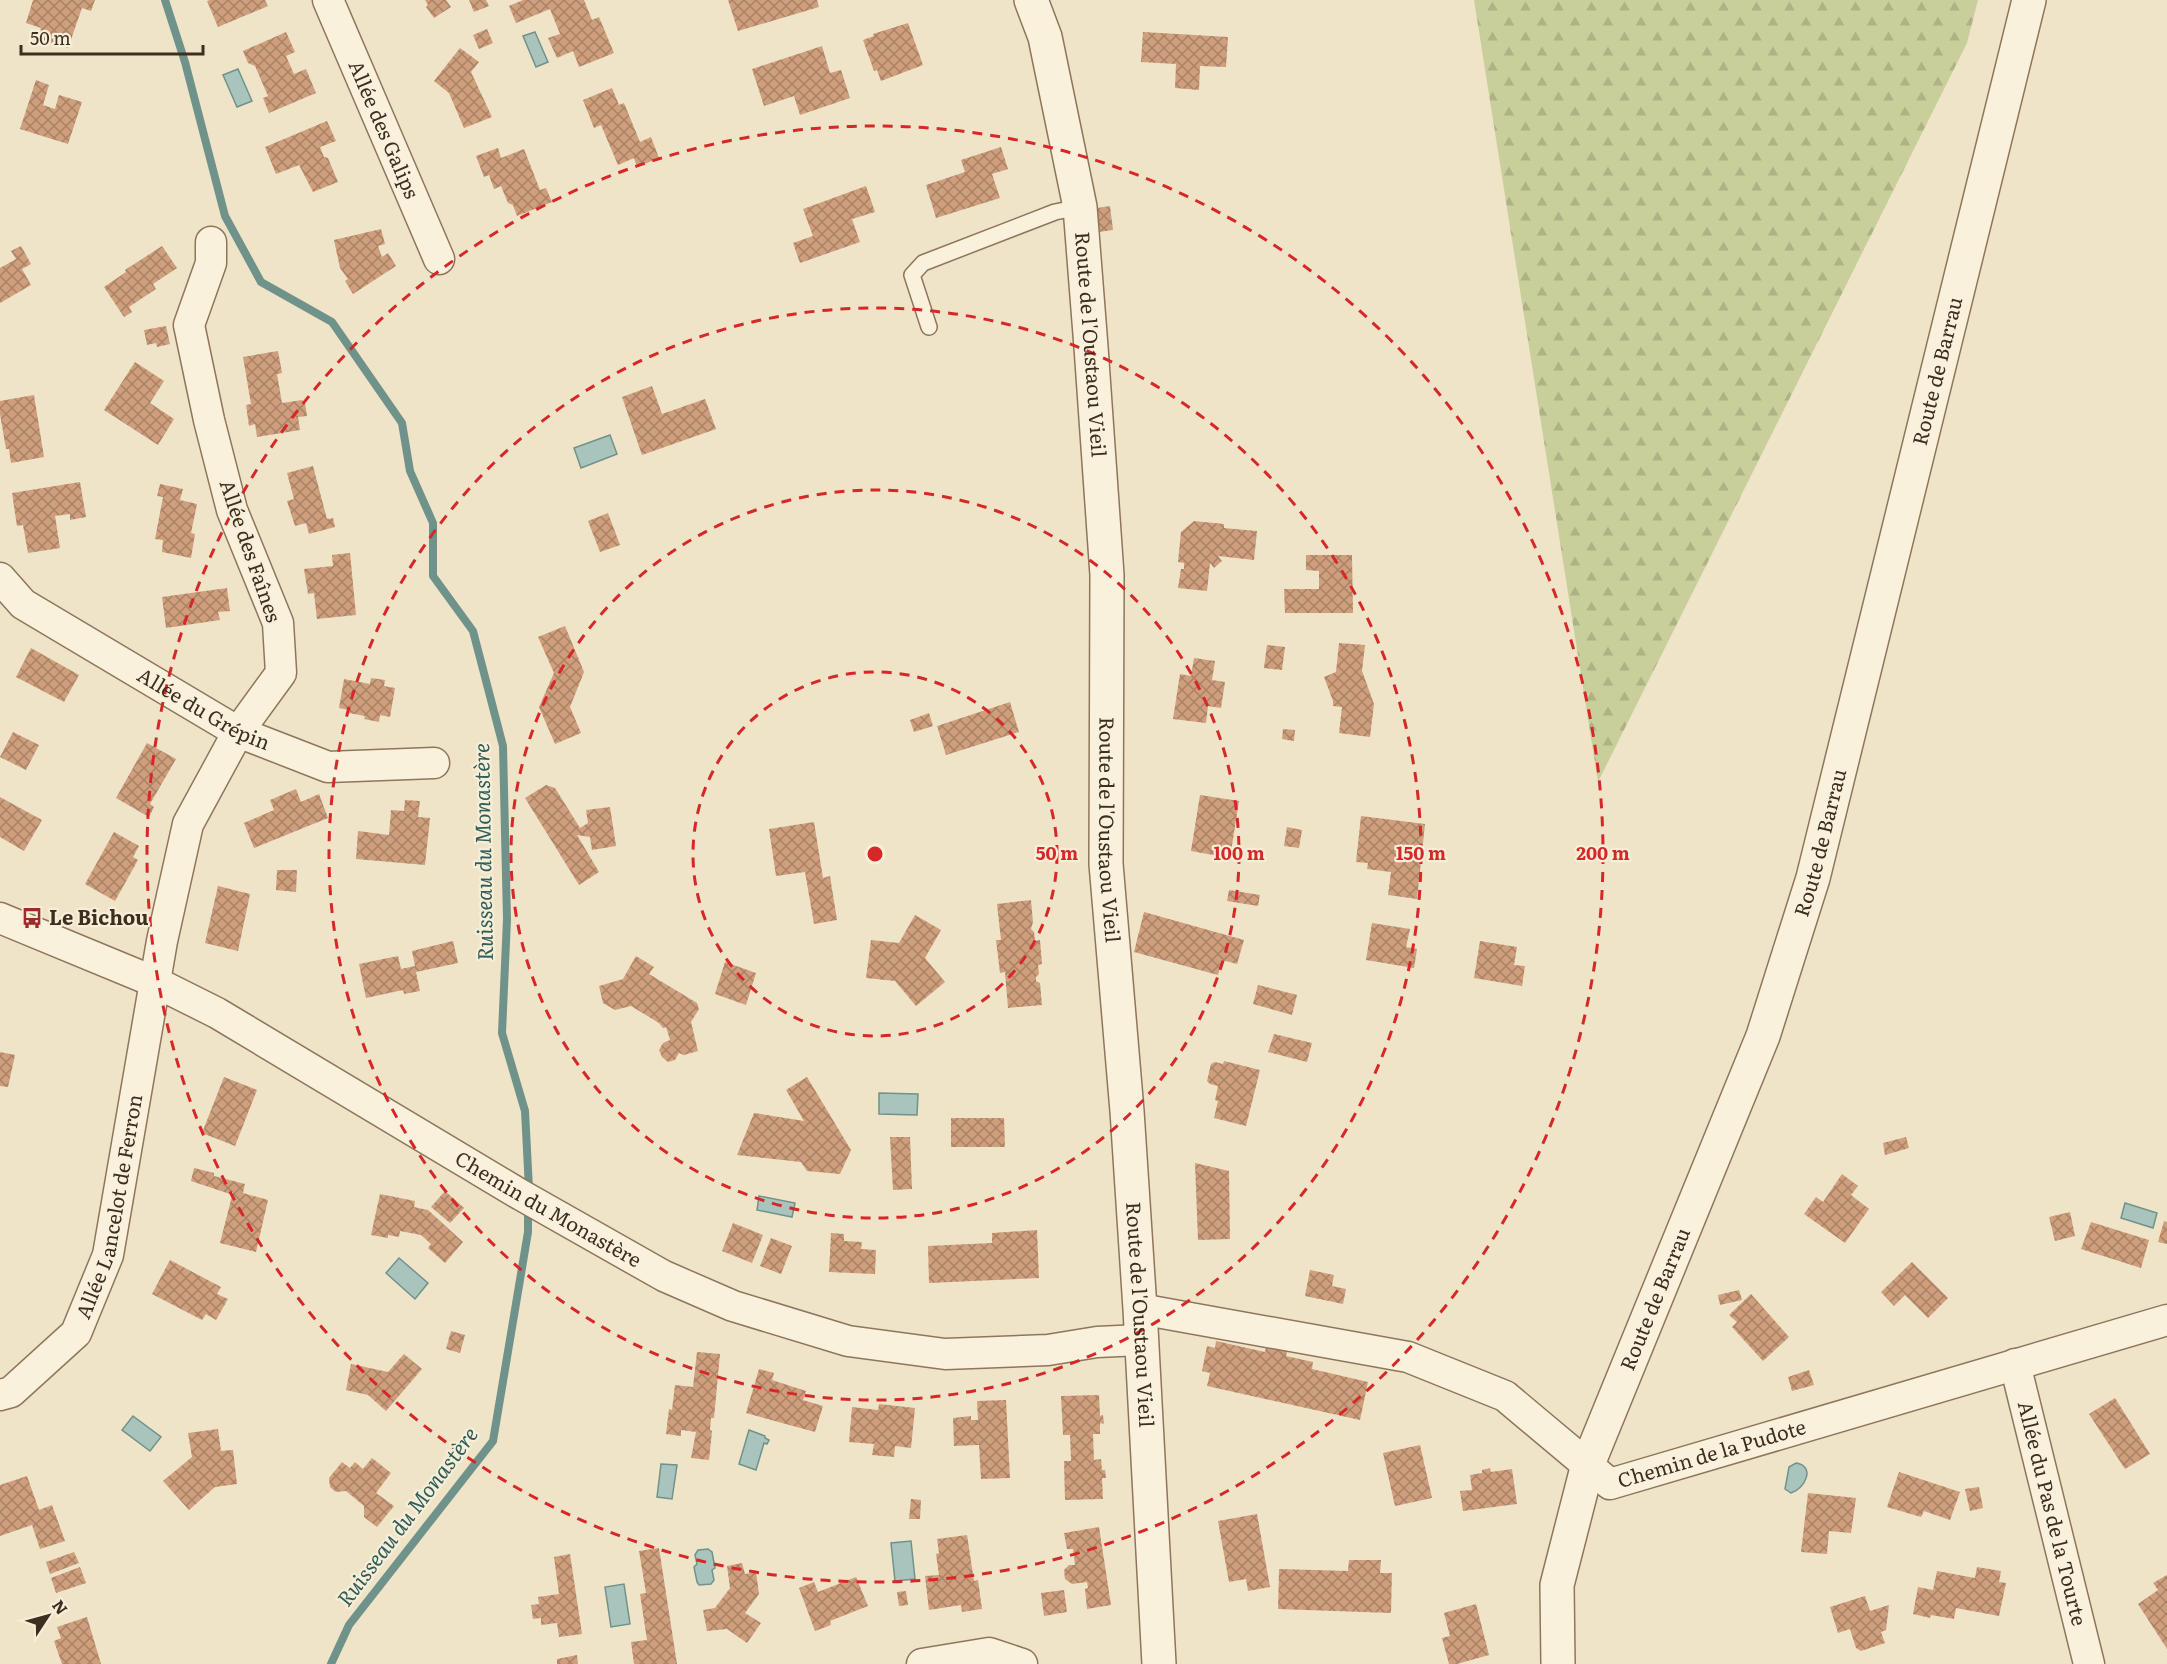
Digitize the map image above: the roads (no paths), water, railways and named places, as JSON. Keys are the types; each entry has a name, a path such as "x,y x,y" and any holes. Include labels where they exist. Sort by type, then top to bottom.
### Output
{"street":[{"name":"Allée des Galips","path":"328,0 439,259"},
{"name":"Route de l'Oustaou Vieil","path":"1032,0 1045,37 1080,207 1107,575 1106,864 1127,1111 1159,1664"},
{"name":"Route de Barrau","path":"1558,1664 1557,1585 1588,1464 1763,1036 1813,878 2029,0"},
{"name":"Allée des Faînes","path":"155,982 188,824 238,732 281,673 278,623 232,510 209,420 189,325 211,263 211,242"},
{"name":"Allée du Grépin","path":"0,578 24,603 238,732 328,767 434,763"},
{"name":"Chemin du Monastère","path":"0,918 155,982 217,1013 521,1195 664,1276 733,1306 848,1341 945,1354 1048,1350 1097,1342 1141,1324"},
{"name":"Allée Lancelot de Ferron","path":"0,1395 11,1392 76,1333 108,1255 155,982"},
{"name":"Chemin de la Pudote","path":"1141,1324 1408,1357 1505,1396 1611,1484 2167,1320"},
{"name":"Allée du Pas de la Tourte","path":"2015,1364 2089,1664"},
{"path":"922,1664 989,1653 1022,1664"}],"lane":[{"path":"929,327 912,275 923,263 1055,212 1080,207"}],"water":[{"path":"535,32 548,62 536,67 523,36"},
{"path":"238,69 252,101 237,107 223,75"},
{"path":"610,435 617,454 581,468 574,448"},
{"path":"879,1093 918,1094 917,1115 879,1114"},
{"path":"759,1196 795,1203 792,1217 757,1210"},
{"path":"2125,1203 2157,1213 2153,1228 2121,1218"},
{"path":"399,1258 428,1283 415,1299 386,1273"},
{"path":"133,1416 161,1437 150,1451 122,1430"},
{"path":"749,1430 769,1440 767,1444 764,1443 756,1470 739,1464"},
{"path":"1796,1463 1806,1468 1807,1473 1804,1483 1791,1493 1785,1489 1789,1467"},
{"path":"661,1464 677,1465 672,1499 657,1497"},
{"path":"911,1541 915,1579 895,1581 891,1543"},
{"path":"708,1549 712,1552 715,1568 712,1570 714,1580 711,1584 699,1585 694,1567 697,1564 695,1555 698,1550"},
{"path":"624,1584 630,1624 611,1627 605,1587"}],"waterway":[{"name":"Ruisseau du Monastère","path":"165,0 185,62 225,216 261,282 332,322 402,423 410,471 433,523 433,576 473,631 503,746 507,919 502,1033 525,1111 529,1189"},
{"name":"Ruisseau du Monastère","path":"331,1664 349,1625 493,1441 528,1232 528,1210"}],"place":[{"name":"Le Bichou","path":"32,918"}]}
